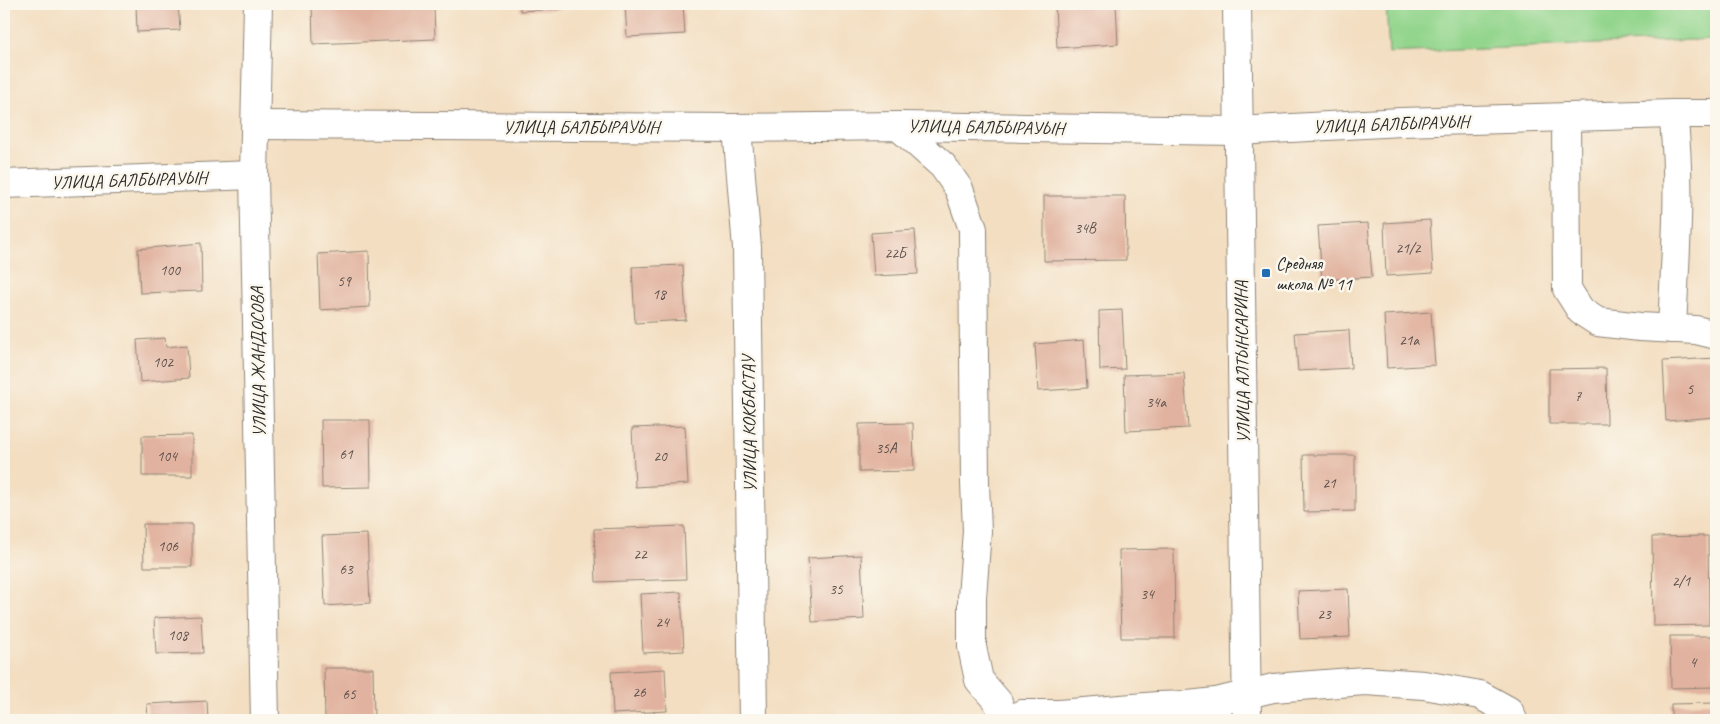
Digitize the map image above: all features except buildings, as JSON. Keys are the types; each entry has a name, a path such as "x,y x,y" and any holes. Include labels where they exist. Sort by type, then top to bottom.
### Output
{"street":[{"name":"УЛИЦА ЖАНДОСОВА","path":"258,4 254,175 265,720"},
{"name":"УЛИЦА АЛТЫНСАРИНА","path":"1237,4 1247,707"},
{"path":"1672,329 1678,194 1673,114"},
{"name":"УЛИЦА БАЛБЫРАУЫН","path":"256,125 737,128 898,126 1238,131 1401,122 1716,114"},
{"path":"1566,117 1566,290 1581,312 1598,322 1696,330 1716,335"},
{"path":"898,126 944,166 959,189 973,228 977,531 972,597 972,647 979,680 998,702 1004,720"},
{"name":"УЛИЦА КОКБАСТАУ","path":"737,128 746,248 753,720"},
{"name":"УЛИЦА БАЛБЫРАУЫН","path":"4,184 254,175"},
{"path":"1015,720 1022,714 1059,714 1216,702 1247,707 1273,688 1365,681 1424,685 1480,695 1509,712 1513,720"}],"green space":[{"path":"1386,4 1716,4 1716,39 1389,53"}],"place":[{"name":"Средняя школа № 11","path":"1266,273"}]}
